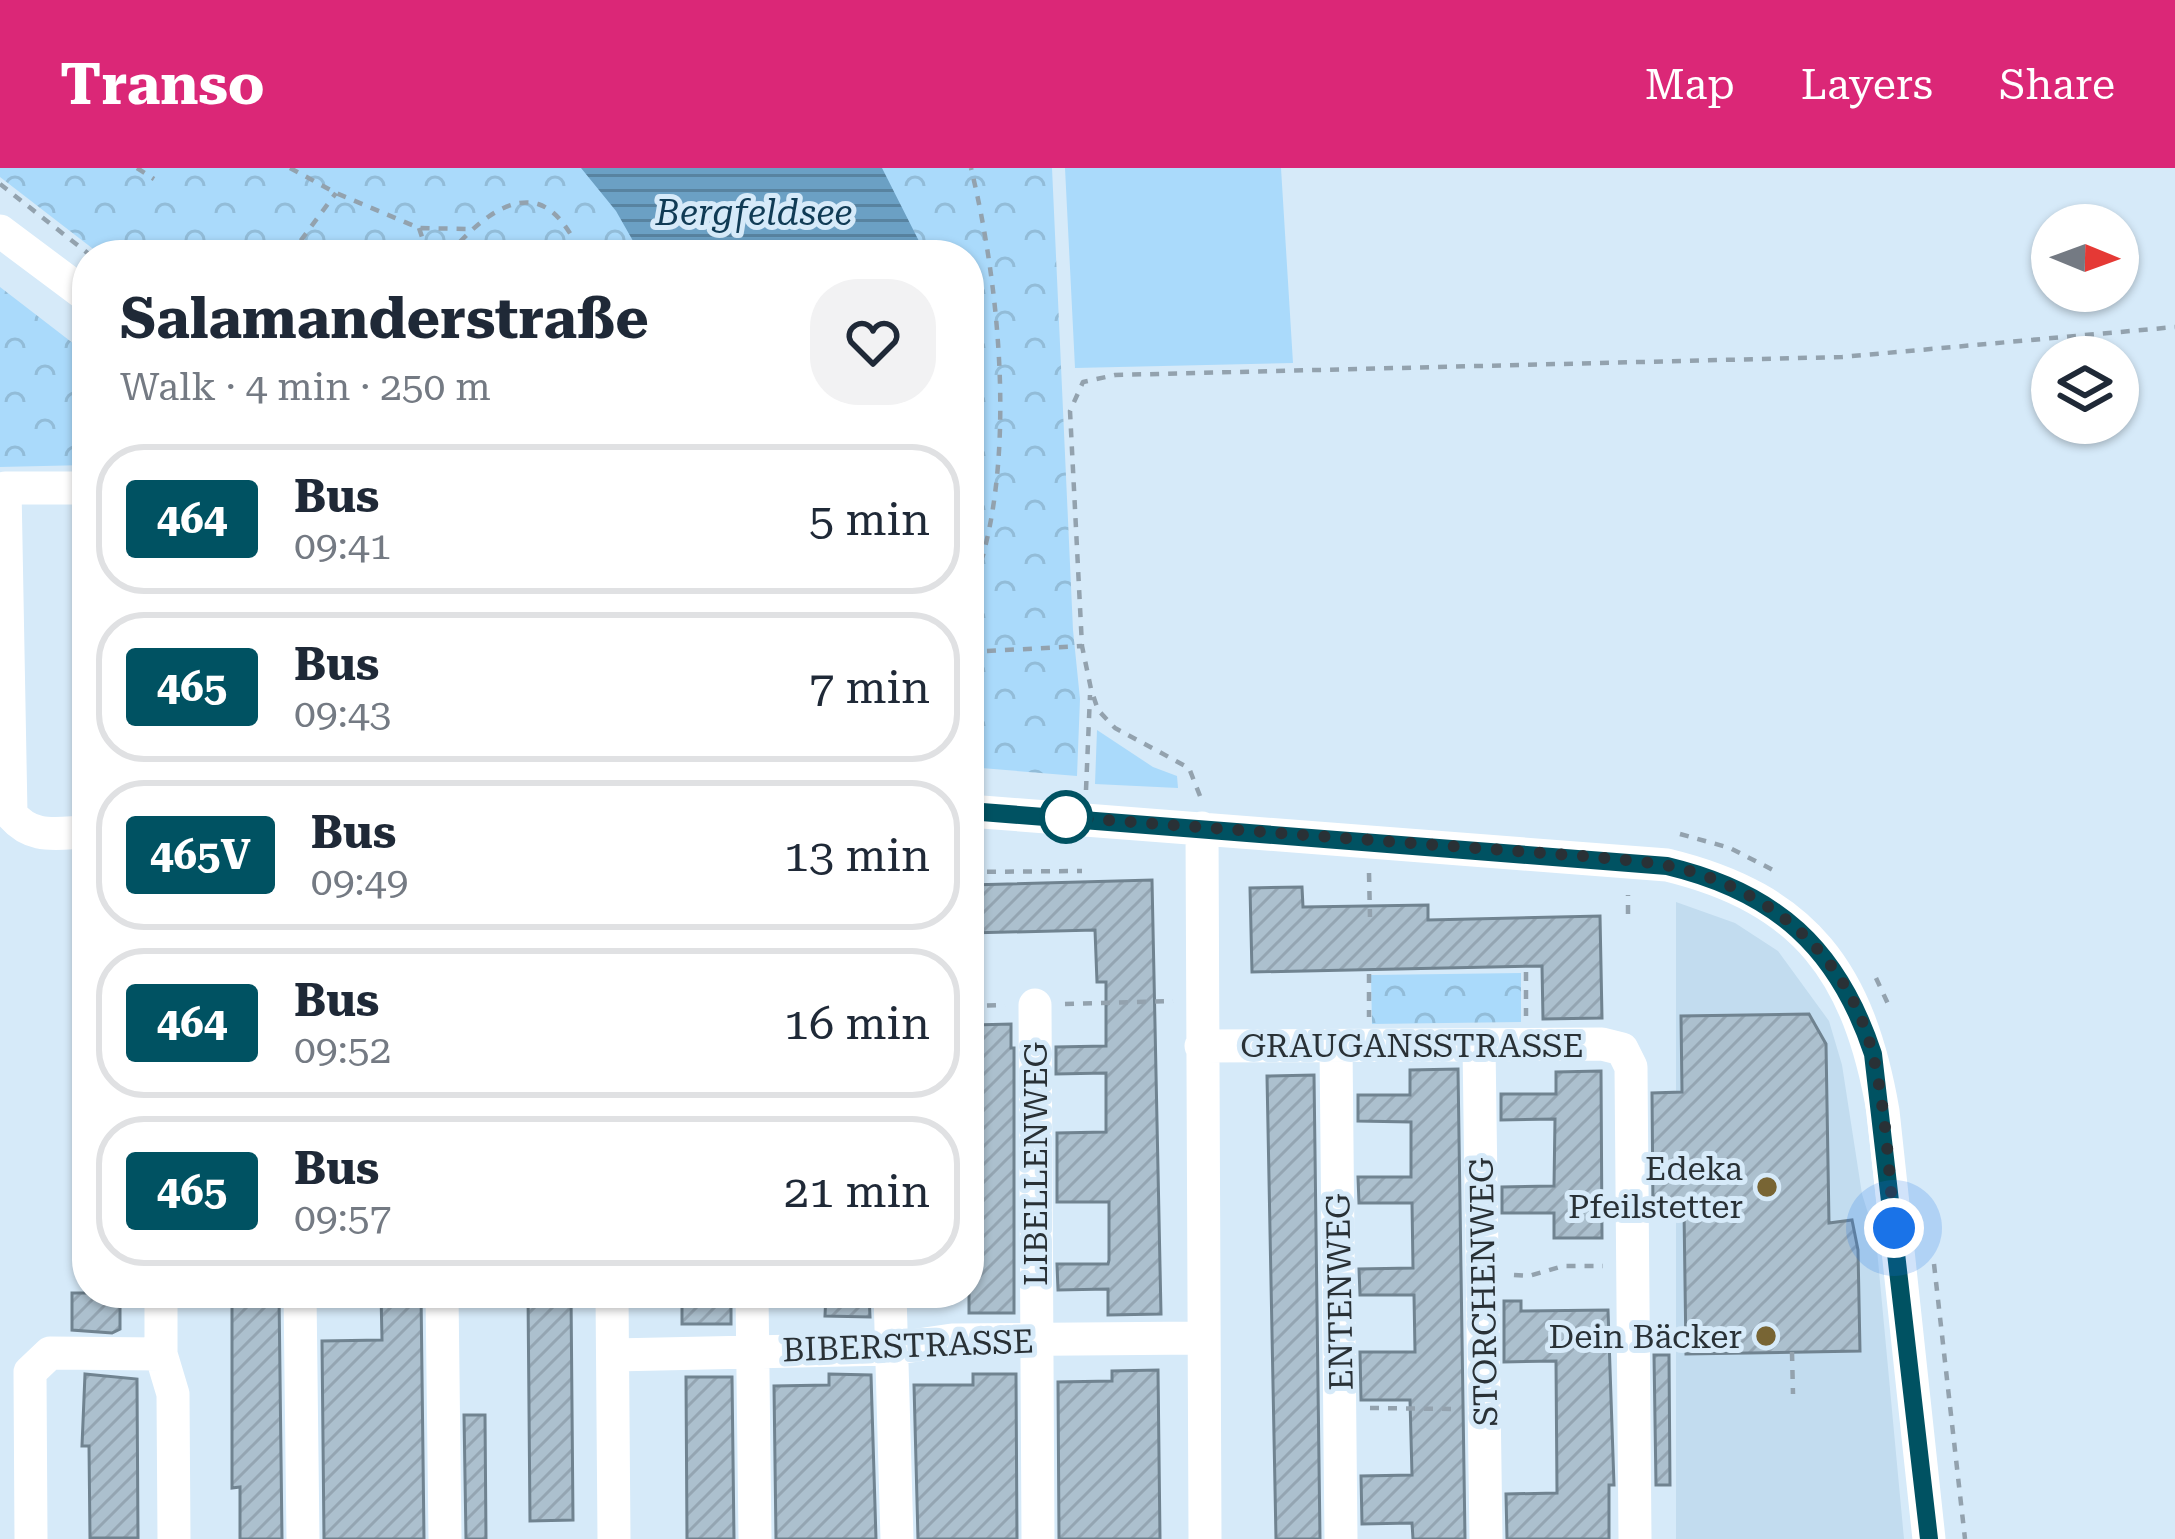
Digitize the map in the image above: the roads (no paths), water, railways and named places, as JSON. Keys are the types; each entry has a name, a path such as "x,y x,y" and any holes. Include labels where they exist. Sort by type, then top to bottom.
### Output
{"street":[{"path":"0,231 72,285"},
{"path":"72,488 5,488 11,814 23,829 72,832"},
{"path":"984,812 1667,866 1720,882 1772,907 1819,949 1852,998 1873,1054 1929,1539"},
{"path":"1202,828 1205,1539"},
{"name":"LIBELLENWEG","path":"1035,1005 1038,1539"},
{"name":"GRAUGANSSTRASSE","path":"1201,1046 1602,1044 1622,1049 1631,1067 1635,1539"},
{"name":"STORCHENWEG","path":"1479,1045 1486,1539"},
{"name":"ENTENWEG","path":"1336,1046 1341,1539"},
{"path":"161,1308 161,1354 173,1394 174,1539"},
{"path":"300,1308 303,1539"},
{"path":"442,1308 445,1539"},
{"path":"613,1308 614,1539"},
{"path":"752,1308 754,1539"},
{"path":"890,1308 897,1539"},
{"name":"BIBERSTRASSE","path":"614,1355 891,1349 952,1340 1202,1338"},
{"path":"32,1539 30,1372 50,1353 161,1354"}],"water":[{"name":"Bergfeldsee","path":"581,168 882,168 918,240 632,240"}],"place":[{"name":"Edeka Pfeilstetter","path":"1767,1187"},
{"name":"Dein Bäcker","path":"1766,1336"}]}
